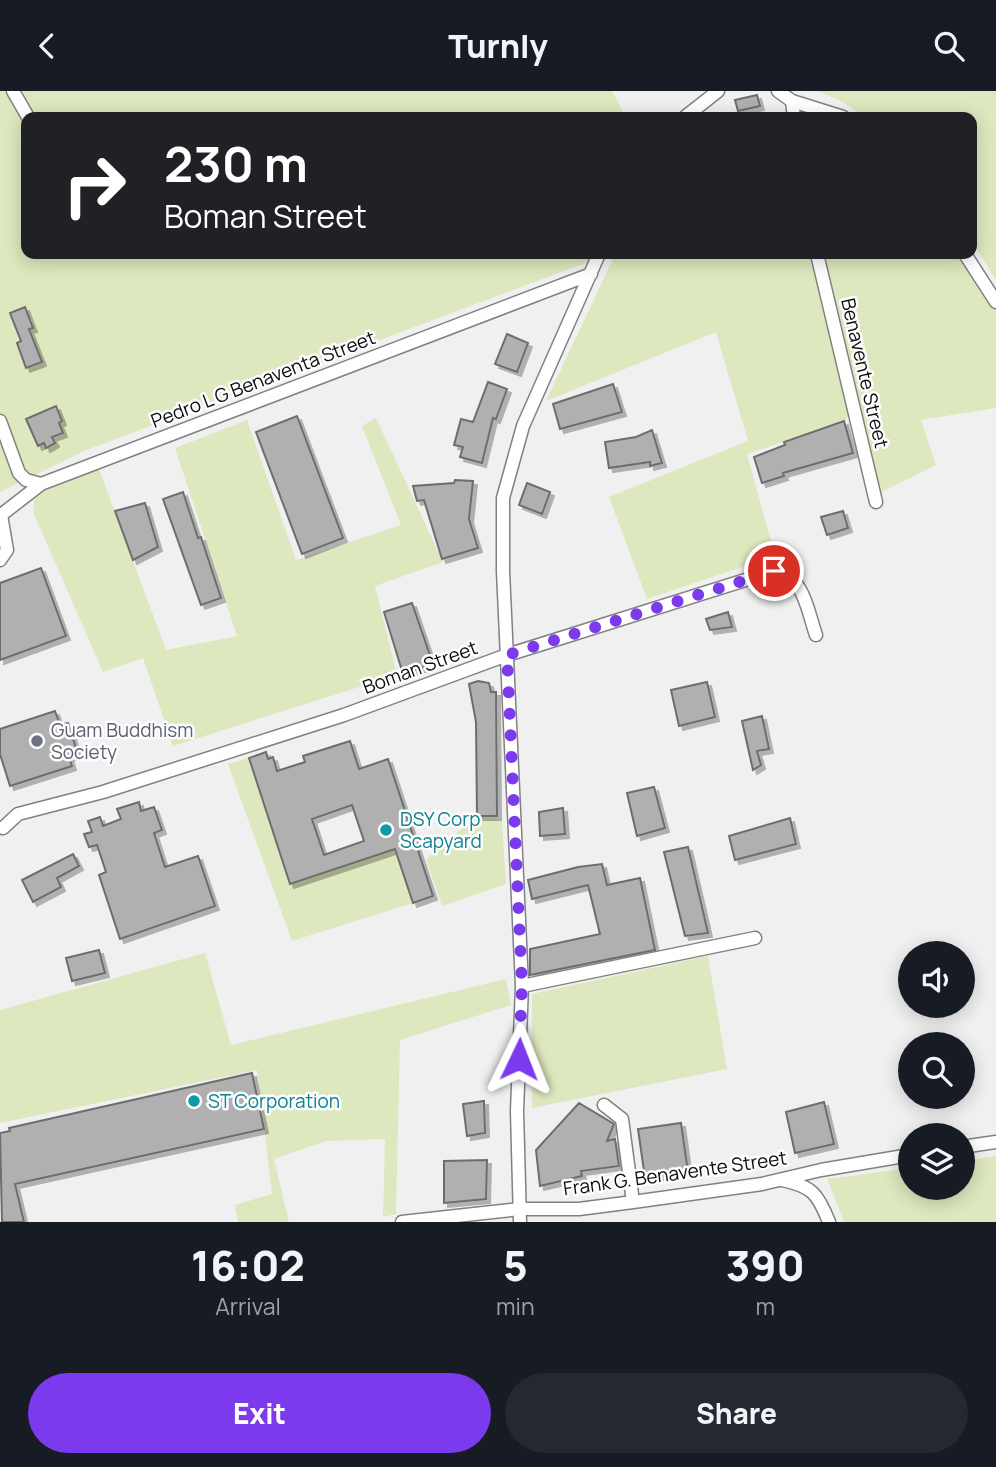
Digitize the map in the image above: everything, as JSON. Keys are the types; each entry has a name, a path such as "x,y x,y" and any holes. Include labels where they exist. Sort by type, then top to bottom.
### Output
{"street":[{"path":"13,91 25,112"},
{"path":"691,112 718,91"},
{"path":"778,91 792,101 827,112"},
{"path":"792,101 793,112"},
{"path":"520,1215 517,1111 522,986 503,571 503,498 523,426 597,259"},
{"name":"Benavente Street","path":"818,259 876,502"},
{"path":"968,259 996,302"},
{"name":"Pedro L G Benaventa Street","path":"0,560 7,550 1,515 41,484 590,274"},
{"path":"0,421 19,473 26,480 41,484"},
{"name":"Boman Street","path":"3,828 18,814 90,796 344,715 507,655 774,571 788,573 798,585 816,635"},
{"path":"522,986 755,938"},
{"path":"604,1105 622,1119 633,1202"},
{"path":"975,1145 996,1142"},
{"name":"Frank G. Benavente Street","path":"404,1222 520,1215 633,1202 762,1184 821,1170 898,1158"},
{"path":"778,1179 805,1186 813,1192 820,1199 829,1222"}],"green space":[{"path":"0,91 612,91 623,112 21,112 21,259 589,259 588,262 84,451 0,492"},
{"path":"817,91 996,91 996,280 977,250 977,112 858,112"},
{"path":"613,259 811,259 851,414 844,421 747,454 775,556 647,599 609,497 748,441 716,332 546,401"},
{"path":"822,259 966,259 996,302 996,408 921,420 936,465 879,493"},
{"path":"376,418 443,562 375,586 397,675 173,746 143,658 103,672 33,512 35,495 99,469 166,650 237,636 175,448 247,420 296,560 401,525 362,426"},
{"path":"249,758 290,883 395,849 413,903 292,941 228,764"},
{"path":"477,816 502,820 506,884 442,906 426,859"},
{"path":"205,953 231,1045 506,979 511,1005 400,1040 396,1214 383,1217 385,1139 326,1141 274,1159 289,1222 238,1222 235,1205 272,1194 257,1070 0,1123 0,1010"},
{"path":"708,956 727,1069 532,1108 532,994"},
{"path":"996,1156 996,1222 844,1222 827,1179 898,1170 898,1200 975,1200 975,1159"}],"building":[{"path":"757,95 760,106 738,111 735,100"},
{"path":"25,307 33,328 29,329 42,362 26,368 17,343 21,341 10,313"},
{"path":"507,334 528,343 517,372 495,364"},
{"path":"488,382 507,389 496,419 493,418 482,463 460,457 463,447 454,445 461,419 473,422"},
{"path":"613,384 622,412 560,429 553,404"},
{"path":"56,406 63,433 52,437 55,443 46,448 44,443 38,446 26,419"},
{"path":"297,416 343,538 302,554 256,432"},
{"path":"844,421 853,453 783,473 784,476 762,483 754,457 785,445 784,442"},
{"path":"652,430 662,463 650,466 650,462 609,468 605,442 636,437"},
{"path":"455,480 473,481 469,519 478,548 442,559 424,500 417,501 413,486 454,483"},
{"path":"527,483 550,492 542,514 519,505"},
{"path":"183,492 221,598 201,605 163,499"},
{"path":"145,503 158,547 133,560 115,511"},
{"path":"843,511 848,528 827,535 821,517"},
{"path":"41,568 66,636 0,660 0,583"},
{"path":"412,603 433,664 403,674 384,612"},
{"path":"728,612 732,627 710,630 706,619"},
{"path":"478,681 489,683 491,692 496,692 497,816 477,816 476,722 469,684"},
{"path":"707,682 715,717 679,726 671,690"},
{"name":"Guam Buddhism Society","path":"55,711 60,725 68,723 78,754 69,757 72,766 10,786 0,754 0,729"},
{"path":"762,716 769,749 757,751 761,765 753,770 742,721"},
{"name":"DSY Corp Scapyard","path":"350,741 359,769 388,759 433,896 413,903 395,849 290,884 249,758 266,752 268,759 273,757 277,771 305,762 303,756","holes":["352,805 364,841 324,855 312,819"]},
{"path":"654,787 665,828 637,836 627,793"},
{"path":"139,802 141,811 154,807 162,830 154,833 165,867 198,856 215,906 120,939 99,875 106,872 97,845 89,847 84,834 92,832 88,821 100,817 103,826 121,819 117,809"},
{"path":"563,808 565,834 540,836 539,812"},
{"path":"790,818 796,844 735,860 729,836"},
{"path":"688,847 708,933 685,936 664,852"},
{"path":"73,854 79,866 57,878 61,887 33,902 22,880"},
{"path":"602,864 607,885 640,878 655,950 530,975 530,949 600,934 588,885 532,899 528,880 578,867"},
{"path":"99,950 105,973 72,981 66,958"},
{"name":"ST Corporation","path":"252,1073 264,1129 15,1184 24,1222 2,1222 0,1133 10,1131 9,1128"},
{"path":"484,1101 485,1133 467,1136 463,1104"},
{"path":"824,1102 834,1144 795,1153 786,1112"},
{"path":"579,1103 614,1124 607,1141 615,1139 619,1166 581,1171 582,1176 540,1186 536,1150"},
{"path":"681,1123 688,1172 645,1178 638,1129"},
{"path":"487,1160 486,1199 444,1203 444,1161"}],"place":[{"name":"Guam Buddhism Society","path":"37,741"},
{"name":"DSY Corp Scapyard","path":"386,830"},
{"name":"ST Corporation","path":"194,1101"}],"route":[{"path":"519,1059 522,986 507,655 774,571"}]}
